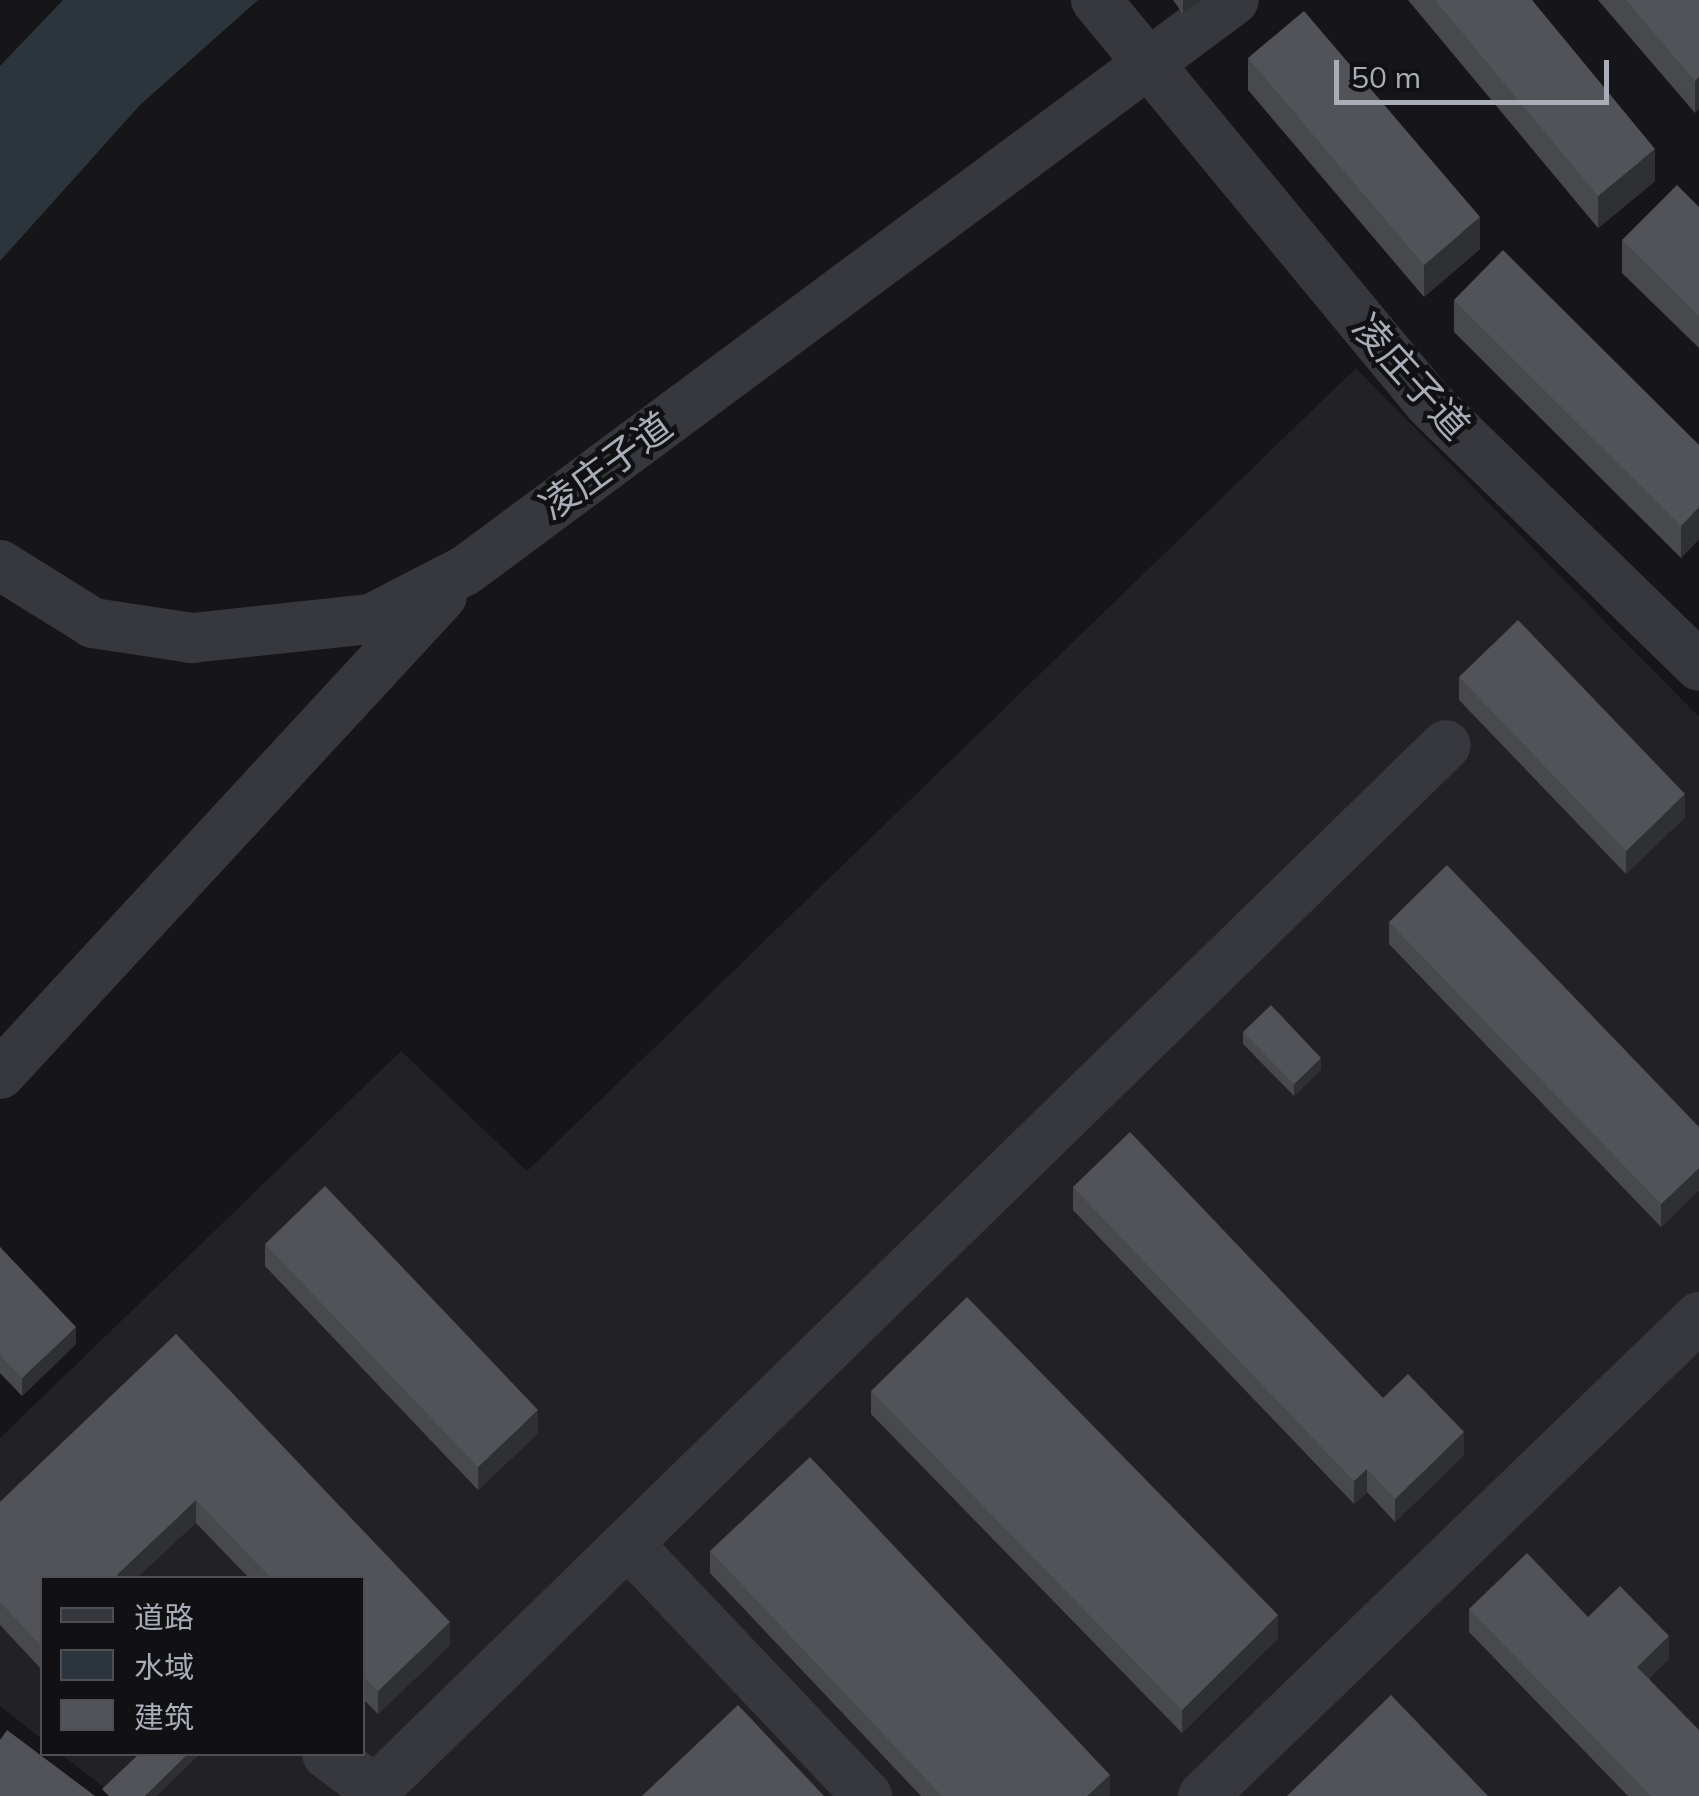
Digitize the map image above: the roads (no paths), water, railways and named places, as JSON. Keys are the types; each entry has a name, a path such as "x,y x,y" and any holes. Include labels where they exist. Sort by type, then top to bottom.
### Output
{"street":[{"path":"1096,0 1146,67"},
{"name":"凌庄子道","path":"0,565 93,623 192,638 371,619 466,570 1234,0"},
{"name":"凌庄子道","path":"1146,67 1429,404 1699,666"},
{"path":"0,1074 466,570"},
{"path":"330,1756 375,1790 1446,746"},
{"path":"1203,1796 1699,1317"},
{"path":"628,1545 866,1796"}],"water":[{"path":"63,0 258,0 140,105 0,261 0,66"}]}
